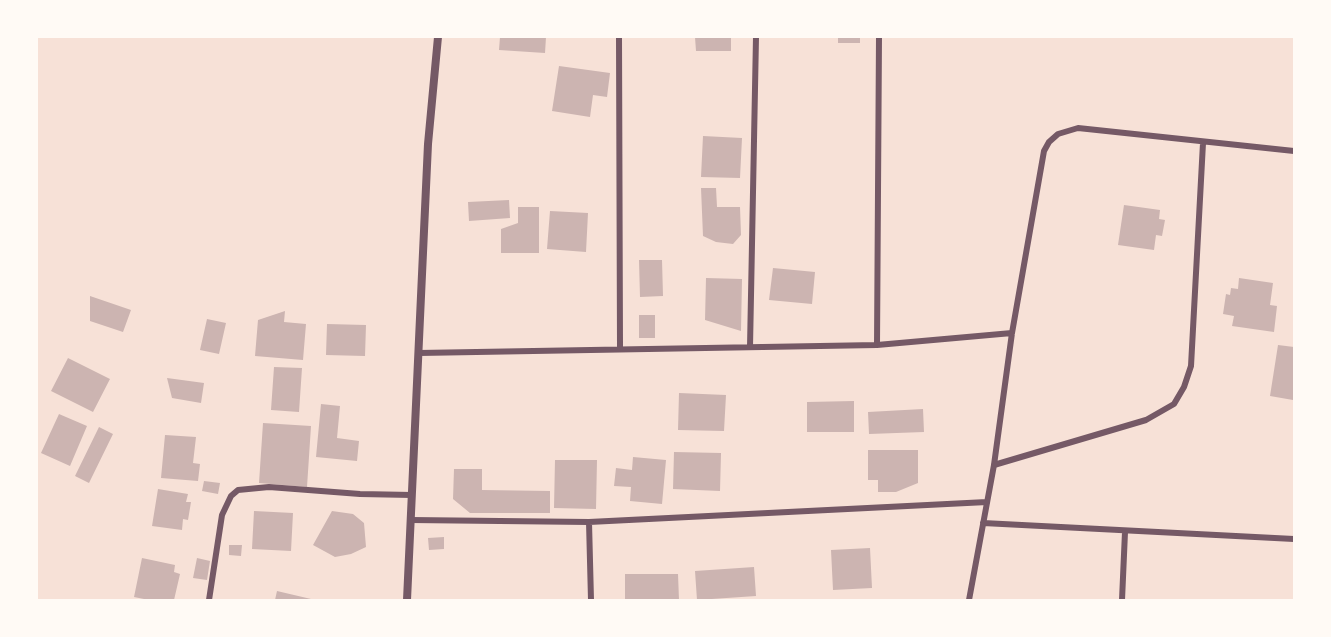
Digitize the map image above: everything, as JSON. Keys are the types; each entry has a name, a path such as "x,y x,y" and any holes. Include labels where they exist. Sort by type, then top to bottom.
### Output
{"street":[{"path":"407,600 428,144 438,37"},
{"path":"619,37 620,349"},
{"path":"750,347 756,37"},
{"path":"877,345 879,37"},
{"path":"969,600 994,464 1012,333 1044,151 1049,142 1058,134 1078,128 1294,151"},
{"path":"994,464 1146,420 1174,404 1184,387 1191,366 1203,143"},
{"path":"419,353 877,345 1012,333"},
{"path":"209,600 222,515 231,496 238,490 269,487 412,495"},
{"path":"411,520 589,522 987,502"},
{"path":"589,522 591,600"},
{"path":"983,523 1294,539"},
{"path":"1122,600 1125,532"}],"building":[{"path":"500,37 546,37 545,53 499,50"},
{"path":"695,37 731,37 731,51 696,51"},
{"path":"838,37 860,37 860,43 838,43"},
{"path":"559,66 610,73 607,97 593,95 590,117 552,111"},
{"path":"703,136 742,138 740,178 701,177"},
{"path":"701,188 716,188 717,207 740,207 741,235 733,244 716,242 703,236"},
{"path":"509,200 510,218 469,221 468,202"},
{"path":"1124,205 1160,210 1159,219 1165,220 1162,236 1156,235 1154,250 1118,245"},
{"path":"518,207 539,207 539,253 501,253 501,229 518,223"},
{"path":"550,211 588,213 586,252 547,249"},
{"path":"639,260 662,260 663,296 640,297"},
{"path":"773,268 815,272 812,304 769,300"},
{"path":"706,278 742,279 741,331 705,320"},
{"path":"1239,278 1273,283 1270,305 1277,306 1274,332 1232,326 1234,316 1223,314 1226,294 1230,295 1231,288 1238,289"},
{"path":"90,296 131,310 123,332 90,321"},
{"path":"285,311 284,322 306,324 303,360 255,356 258,320"},
{"path":"639,315 655,315 655,338 639,338"},
{"path":"207,319 226,323 219,354 200,350"},
{"path":"327,324 366,325 365,356 326,355"},
{"path":"1278,345 1294,347 1293,400 1270,396"},
{"path":"68,358 110,379 93,412 51,391"},
{"path":"274,367 302,368 299,412 271,410"},
{"path":"167,378 204,383 201,403 172,398"},
{"path":"679,393 726,395 724,431 678,430"},
{"path":"854,401 854,432 807,432 807,402"},
{"path":"321,404 340,406 337,438 359,441 357,461 316,457"},
{"path":"923,409 924,432 869,434 868,412"},
{"path":"59,414 87,426 70,466 41,453"},
{"path":"263,423 311,426 307,487 259,483"},
{"path":"99,427 113,434 89,483 75,476"},
{"path":"165,435 196,437 193,463 200,464 198,481 161,478"},
{"path":"868,450 918,450 918,483 896,492 878,492 878,480 868,480"},
{"path":"674,452 721,453 720,491 673,489"},
{"path":"633,457 666,460 662,504 630,501 631,487 614,486 616,468 632,470"},
{"path":"555,460 597,460 596,509 554,508"},
{"path":"454,469 482,469 482,490 550,491 550,513 470,513 453,499"},
{"path":"204,481 220,483 218,494 202,491"},
{"path":"158,489 188,494 186,502 191,502 188,520 183,519 182,530 152,526"},
{"path":"254,511 293,513 291,551 252,549"},
{"path":"332,511 353,514 364,523 366,547 335,557 313,545"},
{"path":"444,537 444,549 429,550 428,538"},
{"path":"229,545 242,545 241,556 229,555"},
{"path":"870,548 872,588 833,590 831,550"},
{"path":"142,558 175,565 174,572 180,574 174,600 134,597"},
{"path":"197,558 210,561 207,580 193,578"},
{"path":"754,567 756,596 697,600 695,571"},
{"path":"625,574 678,574 679,600 625,600"},
{"path":"277,591 311,599 311,600 275,600"}]}
